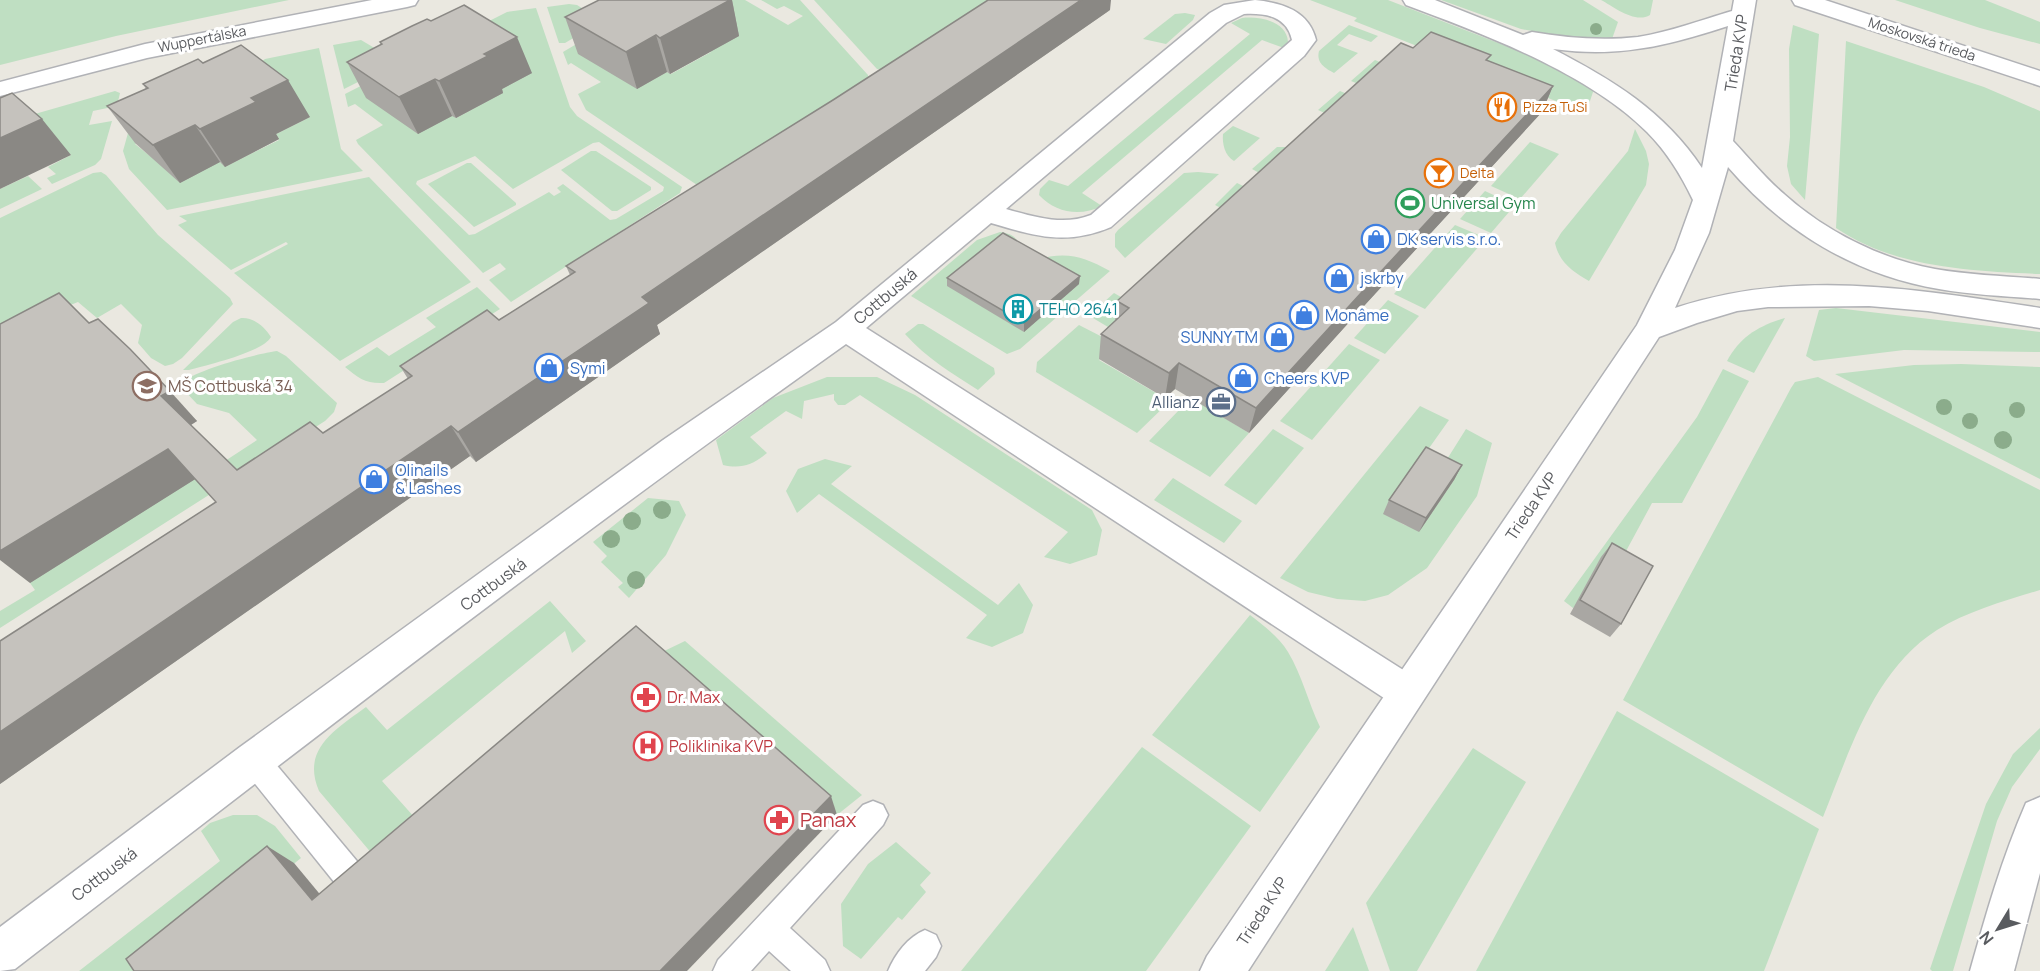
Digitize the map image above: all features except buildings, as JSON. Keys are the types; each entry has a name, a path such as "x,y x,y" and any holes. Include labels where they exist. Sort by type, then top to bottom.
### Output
{"street":[{"name":"Wuppertálska","path":"0,88 145,51 407,0"},
{"path":"1414,0 1507,34 1582,73 1647,117 1688,164 1707,200"},
{"name":"Moskovská trieda","path":"1803,0 2040,79"},
{"name":"Cottbuská","path":"0,954 254,760 674,448 846,329 985,212 1231,9 1245,6 1280,12 1296,21 1304,31 1304,40 1296,51 1110,215 1092,226 1069,230 1041,227 985,212"},
{"path":"1507,34 1582,46 1627,45 1653,40 1743,8"},
{"name":"Trieda KVP","path":"1222,971 1649,330 1674,283 1707,200 1720,142 1743,8"},
{"path":"1720,142 1781,207 1844,247 1877,263 1921,276 1963,283 2040,289"},
{"path":"1649,330 1687,315 1737,302 1768,297 1869,296 1928,301 2040,318"},
{"path":"846,329 1406,692"},
{"path":"1992,971 2014,887 2040,818"}],"lane":[{"path":"254,760 350,877"},
{"path":"729,971 873,815"},
{"path":"768,929 814,971"},
{"path":"904,971 925,946"}],"green space":[{"path":"0,0 289,0 116,36 0,65"},
{"path":"654,0 745,0 788,25 803,16 784,6 777,9 761,0 800,0 868,75 868,79 697,185 586,110 578,94 601,82 571,63 568,65 563,52 605,27 637,88 667,72 671,74 711,52"},
{"path":"814,0 991,0 882,70 877,69"},
{"path":"1310,0 1388,0 1550,63 1594,89 1586,113 1354,21 1357,18"},
{"path":"1441,0 1583,0 1618,22 1612,39 1570,38 1521,29"},
{"path":"1601,0 1653,0 1650,15 1638,17 1625,14"},
{"path":"1895,0 1985,0 2040,22 2040,44 1980,28"},
{"path":"577,5 602,21 565,43 559,43 547,7"},
{"path":"536,8 570,107 577,116 682,187 680,193 511,302 489,280 506,269 500,263 483,273 358,144 356,140 383,125 355,104 348,107 345,94 402,65 456,118 502,93 420,56 507,12","holes":["599,142 664,187 663,191 616,219 610,220 563,184 557,188 561,192 554,196 549,192 475,234 469,235 416,184 417,181 475,156 513,189 593,143"]},
{"path":"1175,14 1195,15 1193,20 1166,44 1143,39"},
{"path":"1242,18 1271,21 1283,29 1288,42 1284,48 1262,40 1082,193 1102,206 1085,211 1069,211 1053,206 1039,195 1040,189 1049,180 1068,186 1250,34 1231,23"},
{"path":"1349,25 1378,36 1371,42 1349,34 1337,45 1358,53 1334,73 1320,62 1319,51"},
{"path":"1793,25 1819,34 1805,200 1791,184 1787,166 1790,137 1789,49"},
{"path":"361,40 398,62 344,89 333,45"},
{"path":"1846,41 1984,87 2040,111 2040,274 1934,265 1883,252 1836,228"},
{"path":"319,48 341,149 363,171 167,210 129,169 123,151 128,133 174,125 135,144 150,156 220,162 226,166 279,140 274,135 310,117 294,105 217,94 265,59"},
{"path":"1375,60 1406,73 1349,124 1318,110 1340,91 1364,101 1375,91 1351,81"},
{"path":"115,91 120,93 117,106 93,111 89,125 112,121 101,159 95,165 52,184 47,178 56,174 48,167 71,155 0,124"},
{"path":"1233,126 1260,138 1234,161 1226,153 1223,138 1223,134"},
{"path":"1635,129 1646,151 1649,164 1646,185 1589,281 1568,266 1560,256 1555,243 1628,151"},
{"path":"1530,142 1559,154 1520,199 1491,186"},
{"path":"1277,147 1285,147 1312,159 1246,221 1215,205 1237,183 1260,194 1274,181 1252,169"},
{"path":"591,151 596,151 651,187 651,190 617,211 612,211 561,170"},
{"path":"471,163 516,205 474,227 428,184"},
{"path":"101,172 158,235 230,298 233,304 182,358 173,364 165,366 151,358 138,343 142,325 121,304 97,318 78,302 0,333 0,218 93,173"},
{"path":"1184,173 1219,174 1125,258 1115,247 1115,234 1118,230"},
{"path":"28,176 42,189 0,209 0,189"},
{"path":"369,177 471,282 340,361 234,273 288,244 286,242 231,270 178,225 187,221 179,216"},
{"path":"1485,191 1515,205 1491,233 1460,219"},
{"path":"1455,225 1486,238 1425,309 1394,294"},
{"path":"1000,232 1014,237 1020,251 1035,260 1056,256 1074,257 1110,271 1020,349 1007,354 911,296 977,240"},
{"path":"477,287 500,309 384,383 363,380 345,367 377,347 389,356 436,327 426,318"},
{"path":"1114,293 1149,313 1123,336 1093,318 1091,314"},
{"path":"1388,300 1419,316 1385,354 1354,338"},
{"path":"1836,308 2040,332 2040,352 1904,350 1814,361 1806,356 1819,310"},
{"path":"241,318 258,323 271,337 266,343 246,353 183,370 233,322"},
{"path":"1785,318 1754,373 1727,361 1744,339 1766,325"},
{"path":"918,324 923,324 994,368 995,374 978,390 930,358 913,343 905,334"},
{"path":"1079,325 1116,344 1099,360 1170,401 1137,433 1036,372 1037,362"},
{"path":"1349,344 1380,360 1312,440 1280,421"},
{"path":"277,351 286,356 337,403 334,412 325,421 0,628 0,611 35,590 30,583 86,505 225,461 257,440 229,413 197,404 183,389 183,382 214,367"},
{"path":"1914,365 2040,367 2040,479 1835,374"},
{"path":"1723,369 1749,381 1682,503 1652,503 1618,566 1573,608 1564,601 1697,417"},
{"path":"827,377 877,377 915,395 1092,510 1102,530 1097,555 1070,564 1044,557 1068,532 860,395 845,405 838,405 834,400 834,394 804,401 802,419 786,411 750,437 767,453 762,457 741,466 723,465 716,440 773,398"},
{"path":"1818,377 2040,490 2040,590 1961,617 1937,630 1915,647 1896,667 1866,714 1823,817 1623,700 1791,388 1795,382"},
{"path":"1195,400 1249,433 1210,477 1149,441 1182,407 1186,409"},
{"path":"1420,406 1449,420 1388,506 1401,523 1410,527 1422,527 1454,480 1439,472 1466,429 1492,443 1477,496 1427,568 1388,595 1365,601 1337,599 1308,592 1280,578"},
{"path":"1273,429 1304,448 1256,505 1224,485"},
{"path":"825,459 852,466 831,484 998,605 1019,583 1033,605 1023,633 992,647 966,638 987,615 819,494 797,513 786,491 798,469"},
{"path":"1173,478 1242,521 1224,543 1154,500"},
{"path":"648,498 679,501 686,515 666,555 629,598 618,587 623,583 601,562 607,556 593,542"},
{"path":"550,601 586,641 572,653 565,631 382,781 432,837 389,874 319,791 314,763 318,752 333,733 366,707 387,730"},
{"path":"1250,615 1276,637 1288,652 1320,727 1260,812 1152,735"},
{"path":"685,641 862,795 837,815 656,655"},
{"path":"1617,711 1819,829 1764,971 1476,971"},
{"path":"2040,728 2040,749 2012,787 1997,821 1953,971 1932,971 1930,969 1986,804 2013,754"},
{"path":"1142,747 1251,826 1146,971 961,971"},
{"path":"1473,748 1526,782 1417,971 1390,971 1366,903"},
{"path":"233,815 257,815 275,826 301,858 163,971 79,971 220,861 201,831 210,823"},
{"path":"896,842 931,873 920,885 926,892 902,920 898,917 861,959 843,946 841,904 868,864"},
{"path":"1353,927 1369,971 1325,971"}],"place":[{"name":"Pizza TuSi","path":"1502,107"},
{"name":"Delta","path":"1439,173"},
{"name":"Universal Gym","path":"1410,203"},
{"name":"DK servis s.r.o.","path":"1376,239"},
{"name":"jskrby","path":"1339,278"},
{"name":"TEHO 2641","path":"1018,309"},
{"name":"Monâme","path":"1304,315"},
{"name":"SUNNY TM","path":"1279,337"},
{"name":"Symi","path":"549,368"},
{"name":"Cheers KVP","path":"1243,378"},
{"name":"MŠ Cottbuská 34","path":"147,386"},
{"name":"Allianz","path":"1221,402"},
{"name":"Olinails & Lashes","path":"374,479"},
{"name":"Dr. Max","path":"646,697"},
{"name":"Poliklinika KVP","path":"648,746"},
{"name":"Panax","path":"779,820"}]}
